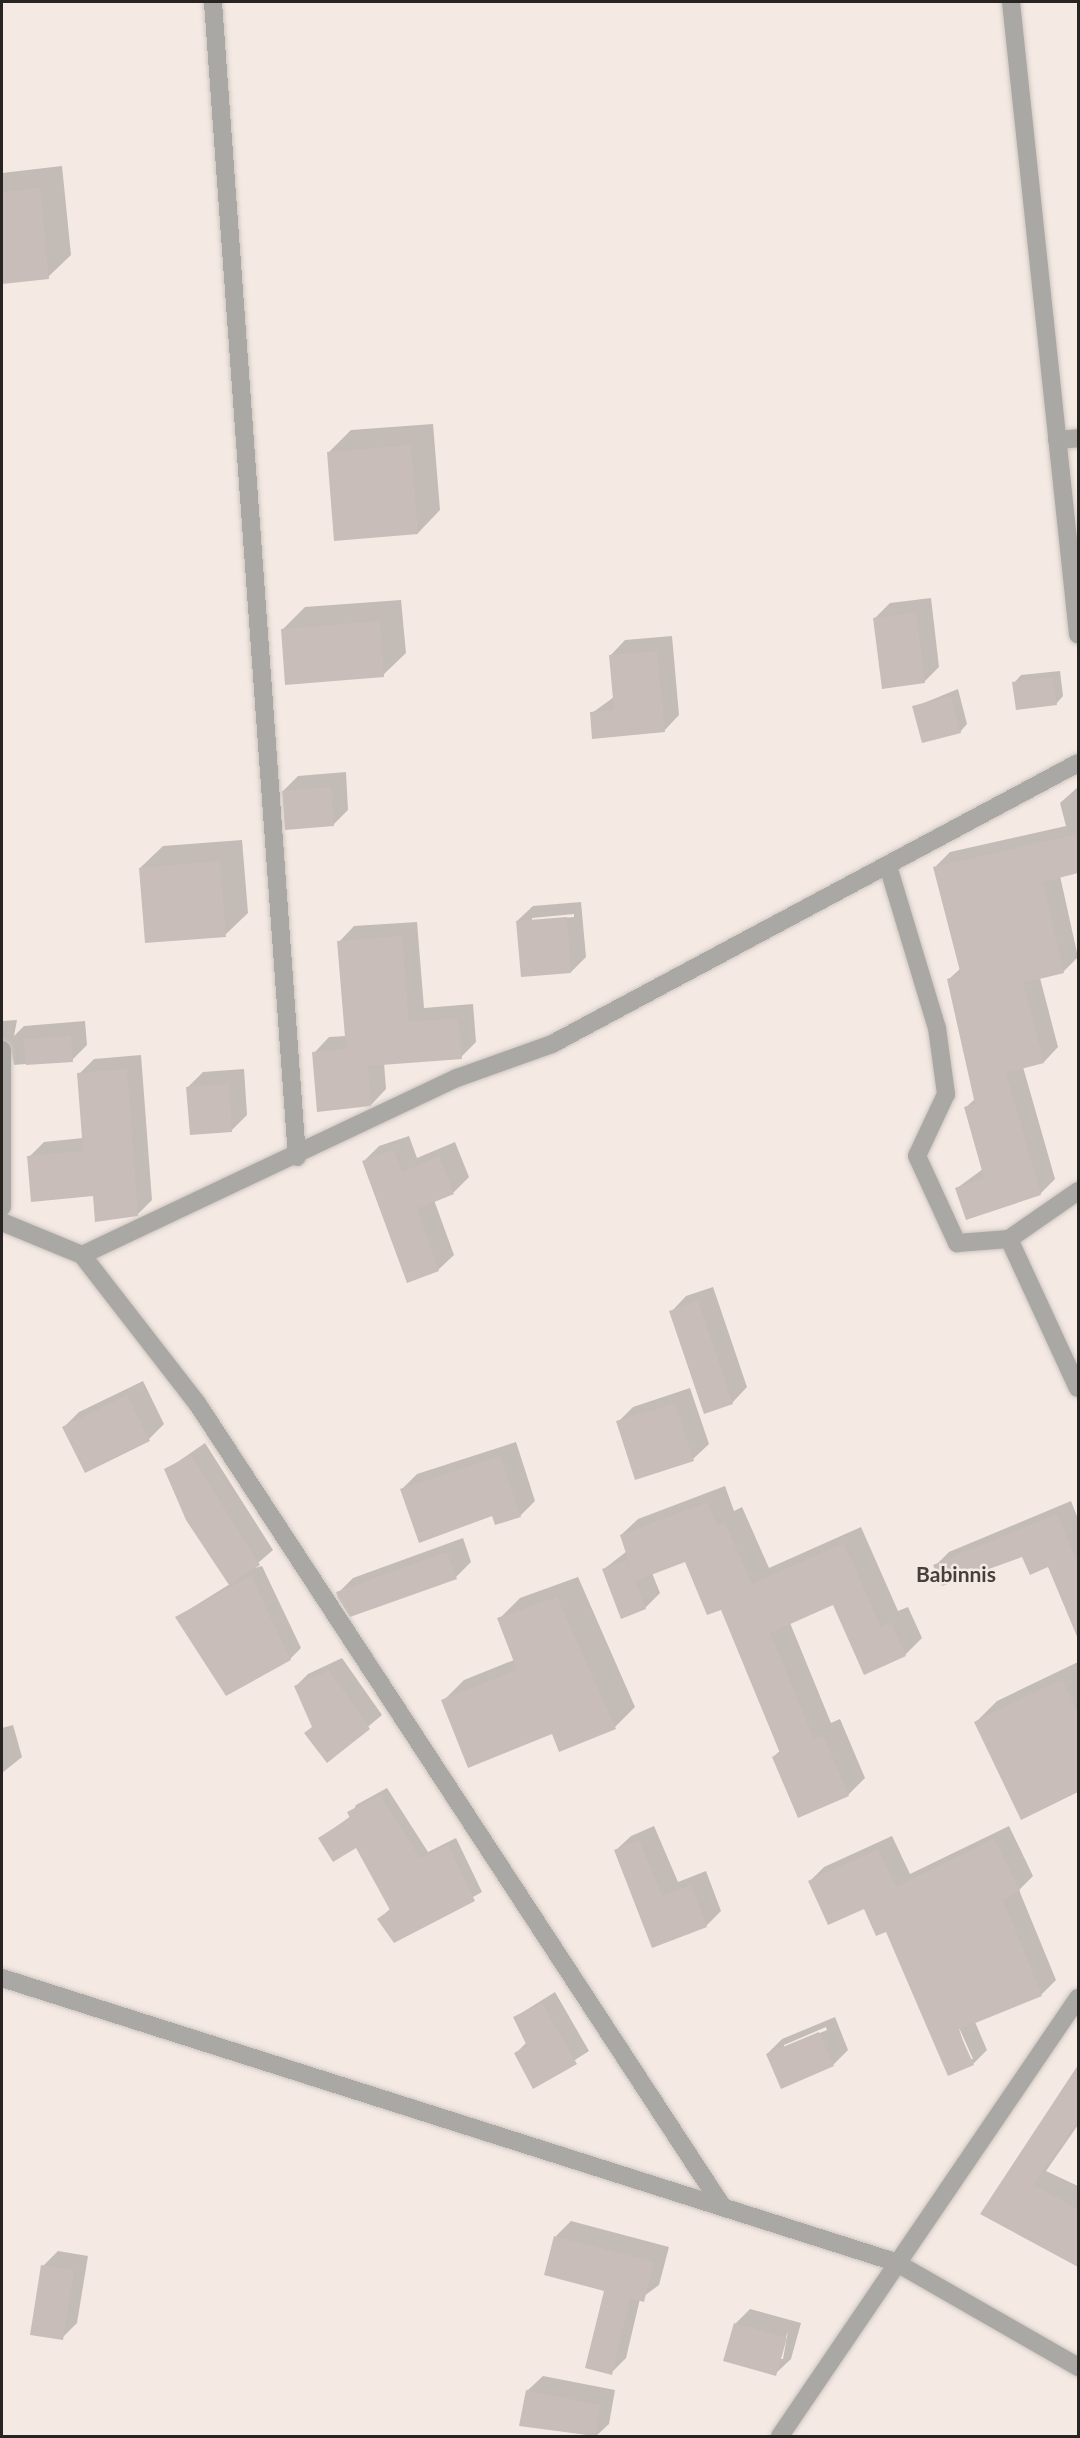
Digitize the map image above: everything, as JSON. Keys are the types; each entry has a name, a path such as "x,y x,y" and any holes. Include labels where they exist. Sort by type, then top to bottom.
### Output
{"street":[{"path":"213,2 297,1157"},
{"path":"1011,2 1078,634"},
{"path":"1057,440 1078,438"},
{"path":"82,1255 297,1157 457,1078 552,1044 1078,763"},
{"path":"888,866 937,1028 946,1094 917,1156 957,1243 1009,1239 1078,1191"},
{"path":"2,1050 2,1207"},
{"path":"2,1222 82,1255 197,1402 722,2206"},
{"path":"1009,1239 1078,1388"},
{"path":"2,1978 896,2262 1078,2367"},
{"path":"780,2436 896,2262 1078,1998"}],"building":[{"path":"40,188 49,279 2,284 2,192"},
{"path":"411,445 418,534 334,541 327,452"},
{"path":"916,612 925,683 882,689 873,618"},
{"path":"380,621 384,677 285,685 281,629"},
{"path":"657,651 665,732 592,739 590,712 614,710 609,655"},
{"path":"1053,677 1057,705 1016,710 1012,682"},
{"path":"951,696 961,733 922,743 912,706"},
{"path":"331,787 334,826 285,830 282,791"},
{"path":"1078,834 1078,873 1043,882 1064,973 1023,983 1044,1063 1006,1073 1041,1195 966,1220 955,1188 984,1178 964,1107 975,1104 947,979 961,975 933,867"},
{"path":"220,861 226,937 145,943 139,868"},
{"path":"567,917 571,973 521,977 516,921"},
{"path":"402,936 409,1022 458,1018 462,1059 368,1066 371,1106 317,1112 312,1052 346,1049 337,941"},
{"path":"71,1036 73,1062 26,1065 23,1039"},
{"path":"127,1069 138,1216 95,1222 93,1196 31,1202 27,1156 83,1151 77,1073"},
{"path":"229,1084 232,1132 190,1135 186,1087"},
{"path":"394,1150 402,1172 439,1156 454,1194 417,1209 439,1271 407,1283 362,1161"},
{"path":"698,1301 733,1404 704,1414 669,1311"},
{"path":"127,1395 150,1441 85,1473 62,1427"},
{"path":"675,1403 694,1461 635,1480 616,1421"},
{"path":"191,1455 260,1565 229,1585 186,1520 164,1469"},
{"path":"500,1456 521,1517 495,1525 492,1516 419,1543 400,1489"},
{"path":"708,1502 717,1526 725,1523 752,1584 844,1543 881,1627 891,1622 906,1656 864,1675 833,1605 770,1633 814,1739 823,1735 849,1796 798,1818 772,1757 780,1753 721,1610 707,1615 685,1562 635,1581 620,1535"},
{"path":"1057,1514 1078,1564 1078,1639 1048,1567 1030,1575 1022,1557 942,1586 933,1565"},
{"path":"447,1552 457,1579 350,1617 338,1598 336,1592"},
{"path":"627,1560 646,1609 621,1619 602,1569"},
{"path":"251,1576 291,1660 226,1696 175,1617"},
{"path":"557,1597 616,1729 559,1752 552,1734 468,1768 441,1700 517,1670 497,1618"},
{"path":"329,1670 370,1729 327,1763 304,1733 312,1727 294,1686"},
{"path":"1062,1679 1078,1713 1078,1792 1021,1820 974,1722"},
{"path":"380,1795 420,1858 448,1845 475,1901 394,1943 377,1919 390,1910 356,1848 333,1862 318,1838 350,1818 347,1812"},
{"path":"994,1839 1020,1891 1003,1900 1042,1996 958,2030 974,2065 948,2076 886,1932 876,1936 864,1909 828,1925 808,1881 878,1849 896,1887"},
{"path":"639,1840 662,1896 691,1885 707,1927 652,1948 614,1850"},
{"path":"542,2003 577,2064 533,2089 514,2053 527,2046 513,2017"},
{"path":"819,2032 834,2066 781,2089 766,2054"},
{"path":"1078,2065 1078,2121 1033,2185 1078,2209 1078,2267 980,2214"},
{"path":"554,2236 654,2262 644,2302 630,2298 612,2375 585,2368 604,2291 544,2275"},
{"path":"41,2265 74,2270 63,2340 30,2335"},
{"path":"734,2323 787,2338 776,2376 723,2361"},
{"path":"526,2390 601,2405 595,2436 519,2426"}],"district":[{"name":"Babinnis","path":"956,1574"}]}
